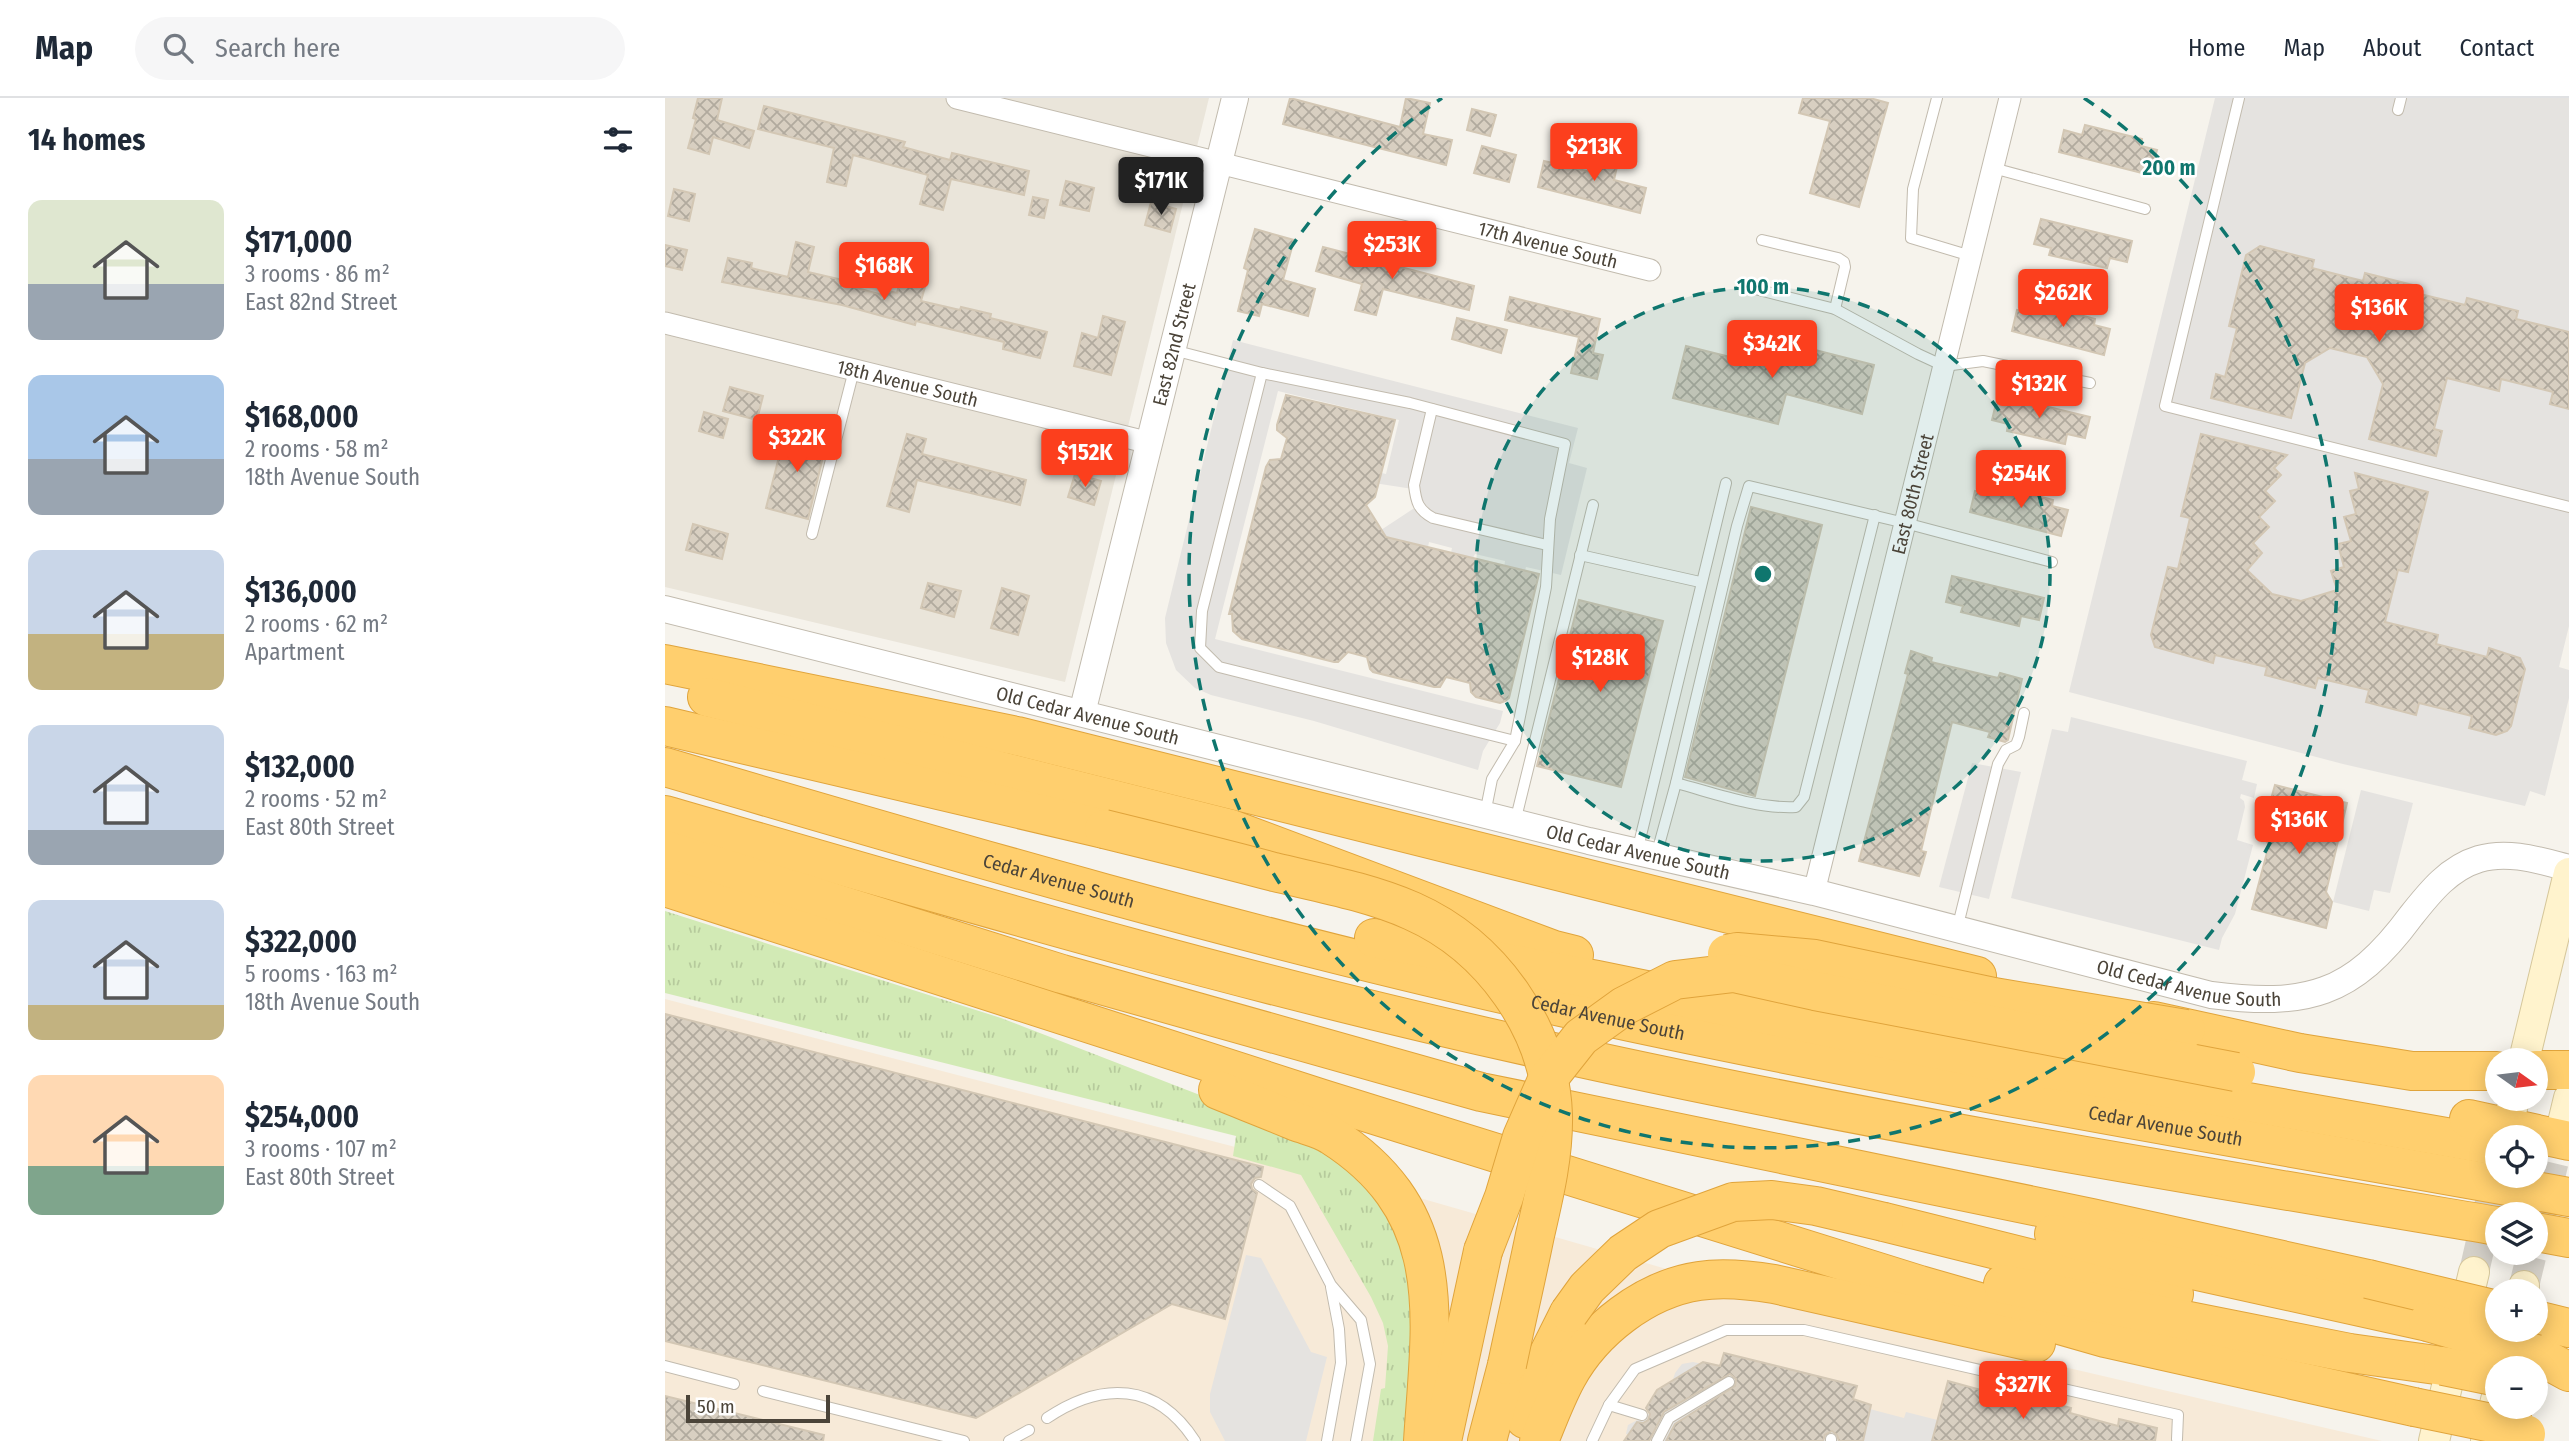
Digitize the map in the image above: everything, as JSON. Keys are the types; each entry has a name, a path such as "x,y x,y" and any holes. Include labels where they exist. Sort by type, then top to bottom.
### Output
{"highway":[{"path":"665,640 888,696 1017,736"},
{"path":"665,664 1017,736 2186,1029 2300,1054 2412,1071 2485,1089"},
{"path":"665,687 1231,829 1554,950 1983,1059"},
{"path":"665,726 1104,829 1344,890 1412,911 1447,930 1475,953 1518,1003 1543,1057 1551,1088 1553,1115 1542,1204 1507,1365 1487,1441"},
{"name":"Cedar Avenue South","path":"665,768 1024,873 1307,947 1559,1006 1864,1070 2569,1197"},
{"path":"665,815 1159,957 1529,1047 1855,1115 2485,1224"},
{"path":"665,850 1062,974 1481,1092 2092,1218 2368,1279 2535,1349"},
{"path":"1024,873 1597,979 1983,1059 2208,1095 2485,1094"},
{"path":"665,887 1079,1021 1920,1285 2105,1338 2492,1423 2534,1437"},
{"path":"665,897 768,920"},
{"path":"1442,1441 1483,1251 1492,1196 1508,1132 1531,1079 1569,1028 1612,991 1673,964 1737,952 1815,959 1994,998 2186,1029"},
{"path":"1483,1251 1504,1197 1522,1137 1547,1080 1581,1037 1624,1006 1675,980 1734,973 2561,1136"},
{"path":"1079,1021 1134,1057 1330,1135 1380,1174 1411,1222 1427,1272 1431,1321 1423,1441"},
{"path":"2548,1070 2569,1070"},
{"path":"1721,1143 2161,1264 2428,1322 2535,1349 2569,1328"},
{"path":"1518,1441 1538,1375 1569,1313 1587,1288 1623,1253 1659,1229 1733,1202 1783,1201 1816,1206 2352,1346 2485,1375"},
{"path":"1667,1207 1925,1268 2155,1316 2352,1346"},
{"path":"2548,1234 2569,1238"},
{"path":"1539,1441 1568,1375 1586,1348 1611,1323 1637,1305 1672,1288 1699,1280 1751,1280 1774,1284 2139,1365 2246,1384 2406,1405"}],"main road":[{"path":"2519,1048 2569,871"},
{"path":"2434,1441 2474,1272"},
{"path":"2486,1441 2491,1419"}],"street":[{"name":"17th Avenue South","path":"957,98 1650,270"},
{"name":"East 82nd Street","path":"1082,713 1235,98"},
{"name":"East 80th Street","path":"1814,892 2010,98"},
{"name":"18th Avenue South","path":"665,323 1150,443"},
{"name":"Old Cedar Avenue South","path":"665,609 1485,815 1814,892 2211,995 2255,1001 2288,1000 2319,993 2349,978 2382,954 2444,877 2465,864 2482,858 2522,857 2569,871"}],"lane":[{"path":"1937,98 1913,189 1911,238 1971,256"},
{"path":"2239,98 2165,406 2569,507"},
{"path":"1993,168 2145,209"},
{"path":"1762,240 1838,258 1844,262 1835,309"},
{"path":"1751,288 1835,309 1944,366 1983,361 2090,383"},
{"path":"1173,350 1262,373 1432,409 1565,444 1550,519 1546,587 1515,741 1492,779 1485,815"},
{"path":"812,534 854,370"},
{"path":"1262,373 1202,611 1200,648 1219,667 1515,741"},
{"path":"1432,409 1414,485 1420,512 1433,518 1548,545"},
{"path":"1646,854 1700,582 1727,483"},
{"path":"1646,854 1676,783 1737,526 1749,486 1875,515 2052,562"},
{"path":"1515,822 1593,505"},
{"path":"1676,783 1756,804 1796,807 1804,797 1875,515"},
{"path":"1580,555 1700,582"},
{"path":"1957,929 1998,764 2006,750 2016,745 2024,713"},
{"path":"1259,1185 1290,1206 1331,1285 1361,1320 1370,1364 1356,1441"},
{"path":"1327,1441 1341,1363 1339,1329 1331,1285"},
{"path":"1592,1441 1609,1405 1635,1368 1726,1330 1804,1330 2178,1415 2177,1439"},
{"path":"665,1366 734,1384"},
{"path":"1657,1441 1669,1418 1729,1382"},
{"path":"763,1391 964,1441"},
{"path":"1047,1418 1062,1408 1096,1394 1139,1394 1160,1402 1175,1414 1195,1441"},
{"path":"1609,1405 1642,1415"},
{"path":"1009,1441 1029,1430"}],"shaded area":[{"path":"665,98 1209,98 1065,682 665,587"},
{"path":"2215,98 2569,98 2569,626 2559,667 2569,670 2569,698 2545,796 2530,791 2525,806 2343,764 2069,692"},
{"path":"1233,340 1578,428 1569,463 1587,468 1561,575 1526,567 1524,574 1504,569 1505,561 1475,554 1473,558 1450,558 1452,548 1429,542 1428,547 1386,537 1381,530 1422,503 1413,489 1374,483 1377,472 1386,474 1399,420 1278,391 1215,639 1503,711 1500,723 1483,751 1478,770 1314,721 1211,695 1195,688 1176,670 1166,643 1165,618"},
{"path":"2071,717 2247,761 2242,780 2257,784 2254,798 2241,794 2240,798 2245,807 2237,840 2253,845 2235,914 2222,938 2219,950 2011,898 2052,729 2068,732"},
{"path":"1972,763 2021,772 1989,899 1939,887"},
{"path":"2361,790 2413,803 2390,893 2374,890 2369,911 2333,902"},
{"path":"665,999 1312,1167 1764,1297 2382,1441 665,1441"},
{"path":"1246,1255 1261,1258 1311,1352 1327,1357 1306,1441 1225,1441 1210,1412 1210,1394"},
{"path":"1747,1358 1852,1384 1847,1403 1904,1418 1906,1412 2020,1441 1653,1441 1626,1434 1628,1425 1665,1405 1675,1373 1682,1364 1693,1362 1743,1372"}],"green space":[{"path":"665,911 1001,1018 1236,1109 1355,1168 1403,1235 1421,1315 1403,1441 1373,1441 1381,1389 1385,1388 1388,1346 1383,1323 1371,1297 1301,1175 1233,1156 1236,1136 665,993"}],"building":[{"path":"698,98 722,98 717,120 754,131 749,148 713,137 709,154 688,148 696,119 693,118"},
{"path":"1290,98 1400,127 1406,98 1430,103 1423,134 1452,140 1446,165 1283,124"},
{"path":"1803,98 1870,98 1888,103 1859,207 1810,193 1830,121 1799,113"},
{"path":"764,106 905,142 903,147 950,160 952,153 1029,171 1024,195 951,179 943,210 920,204 928,175 853,155 846,186 827,182 834,148 758,129"},
{"path":"1472,109 1496,115 1490,136 1467,130"},
{"path":"2085,125 2142,139 2141,146 2157,150 2150,175 2059,152 2064,130 2082,135"},
{"path":"1482,146 1516,155 1509,182 1474,173"},
{"path":"1600,148 1620,153 1614,180 1646,188 1640,213 1538,187 1544,161 1595,173"},
{"path":"1066,181 1094,188 1089,211 1060,205"},
{"path":"674,189 695,194 689,221 668,216"},
{"path":"1033,197 1048,200 1044,218 1029,215"},
{"path":"1151,202 1176,209 1170,232 1145,225"},
{"path":"2041,219 2132,241 2127,262 2110,258 2107,268 2049,255 2051,248 2034,244"},
{"path":"1255,229 1294,240 1283,280 1315,289 1308,316 1262,304 1259,316 1238,311 1248,270 1244,268"},
{"path":"796,242 814,247 808,272 847,281 846,285 886,296 888,291 897,293 902,273 927,280 921,301 991,314 990,318 1047,332 1040,358 1003,349 1004,342 916,321 915,325 842,305 722,282 728,258 752,263 751,268 788,277"},
{"path":"665,245 687,250 682,270 665,266"},
{"path":"2260,246 2314,260 2312,268 2363,281 2365,273 2417,286 2416,293 2465,305 2467,298 2518,311 2516,319 2569,332 2569,409 2550,404 2553,392 2501,379 2499,391 2447,378 2434,429 2442,431 2436,456 2369,439 2383,384 2367,357 2330,348 2305,363 2291,418 2211,398 2216,374 2225,377 2237,328 2229,326 2246,255"},
{"path":"1323,247 1474,286 1469,310 1383,289 1376,315 1355,310 1362,284 1316,271"},
{"path":"1510,297 1600,319 1593,353 1603,355 1597,379 1571,373 1579,337 1505,320"},
{"path":"2038,304 2095,319 2094,325 2110,329 2104,355 2012,331 2017,310 2035,314"},
{"path":"1103,316 1125,322 1111,375 1074,366 1082,333 1098,338"},
{"path":"1457,318 1507,330 1501,353 1452,339"},
{"path":"1764,337 1874,365 1862,414 1786,394 1778,424 1673,398 1686,346 1758,364"},
{"path":"730,387 763,396 757,420 723,411"},
{"path":"1286,395 1395,420 1375,497 1366,505 1386,537 1539,574 1509,698 1505,701 1500,703 1476,697 1471,692 1470,683 1446,677 1440,687 1434,687 1373,672 1367,657 1348,652 1338,662 1334,662 1242,639 1233,631 1232,614 1229,614 1266,467 1270,460 1281,459 1287,438 1277,430"},
{"path":"1998,395 2090,417 2085,438 2067,434 2065,444 2007,431 2008,424 1992,420"},
{"path":"704,412 728,419 723,438 699,431"},
{"path":"786,429 827,440 808,519 766,508"},
{"path":"907,434 926,439 922,454 1026,480 1020,505 917,480 909,512 887,506"},
{"path":"2201,434 2287,455 2274,468 2281,475 2265,491 2275,501 2259,517 2269,527 2253,543 2262,553 2247,570 2272,594 2301,601 2337,590 2331,571 2344,567 2338,544 2351,541 2344,517 2356,514 2350,491 2359,489 2355,473 2428,492 2408,572 2398,570 2385,622 2438,635 2436,644 2487,657 2489,648 2520,658 2525,669 2511,726 2507,731 2496,735 2469,728 2472,716 2419,703 2416,715 2366,702 2369,690 2318,678 2315,688 2265,675 2267,667 2215,655 2213,663 2155,647 2151,635 2168,567 2178,569 2190,518 2181,516"},
{"path":"1075,474 1101,481 1094,505 1068,497"},
{"path":"1996,485 2053,500 2052,506 2068,510 2061,536 1970,512 1975,491 1993,495"},
{"path":"1751,507 1822,525 1755,796 1685,777"},
{"path":"693,524 728,534 722,559 686,550"},
{"path":"1952,576 2044,598 2039,620 2021,616 2019,626 1961,612 1963,606 1946,602"},
{"path":"928,583 961,591 954,617 921,608"},
{"path":"1002,588 1029,596 1018,635 991,628"},
{"path":"1579,600 1663,621 1621,787 1537,766"},
{"path":"1911,651 1932,658 1931,662 1998,678 2000,673 2022,679 2008,740 2005,742 1988,737 1990,732 1952,722 1921,851 1926,852 1919,876 1859,861 1908,674 1905,673"},
{"path":"2275,785 2347,803 2326,892 2332,902 2326,928 2252,909 2269,845 2257,824 2265,820"},
{"path":"665,1014 1263,1167 1261,1177 1255,1178 1251,1184 1257,1193 1225,1319 1172,1304 976,1418 665,1341"},
{"path":"1724,1353 1857,1386 1853,1399 1871,1405 1863,1441 1839,1441 1832,1431 1825,1435 1823,1441 1666,1441 1675,1424 1735,1386 1736,1379 1730,1374 1664,1412 1649,1441 1624,1441 1637,1422 1648,1420 1650,1414 1646,1408 1657,1390 1703,1362 1720,1366"},
{"path":"1948,1381 2032,1404 2033,1398 2071,1408 2070,1413 2118,1426 2119,1419 2157,1428 2155,1441 1932,1441"},
{"path":"665,1396 824,1435 823,1441 665,1441"}],"tunnel":[{"path":"2544,1202 2562,1127"},
{"path":"2474,1272 2485,1224"},
{"path":"2526,1279 2529,1265"}]}
